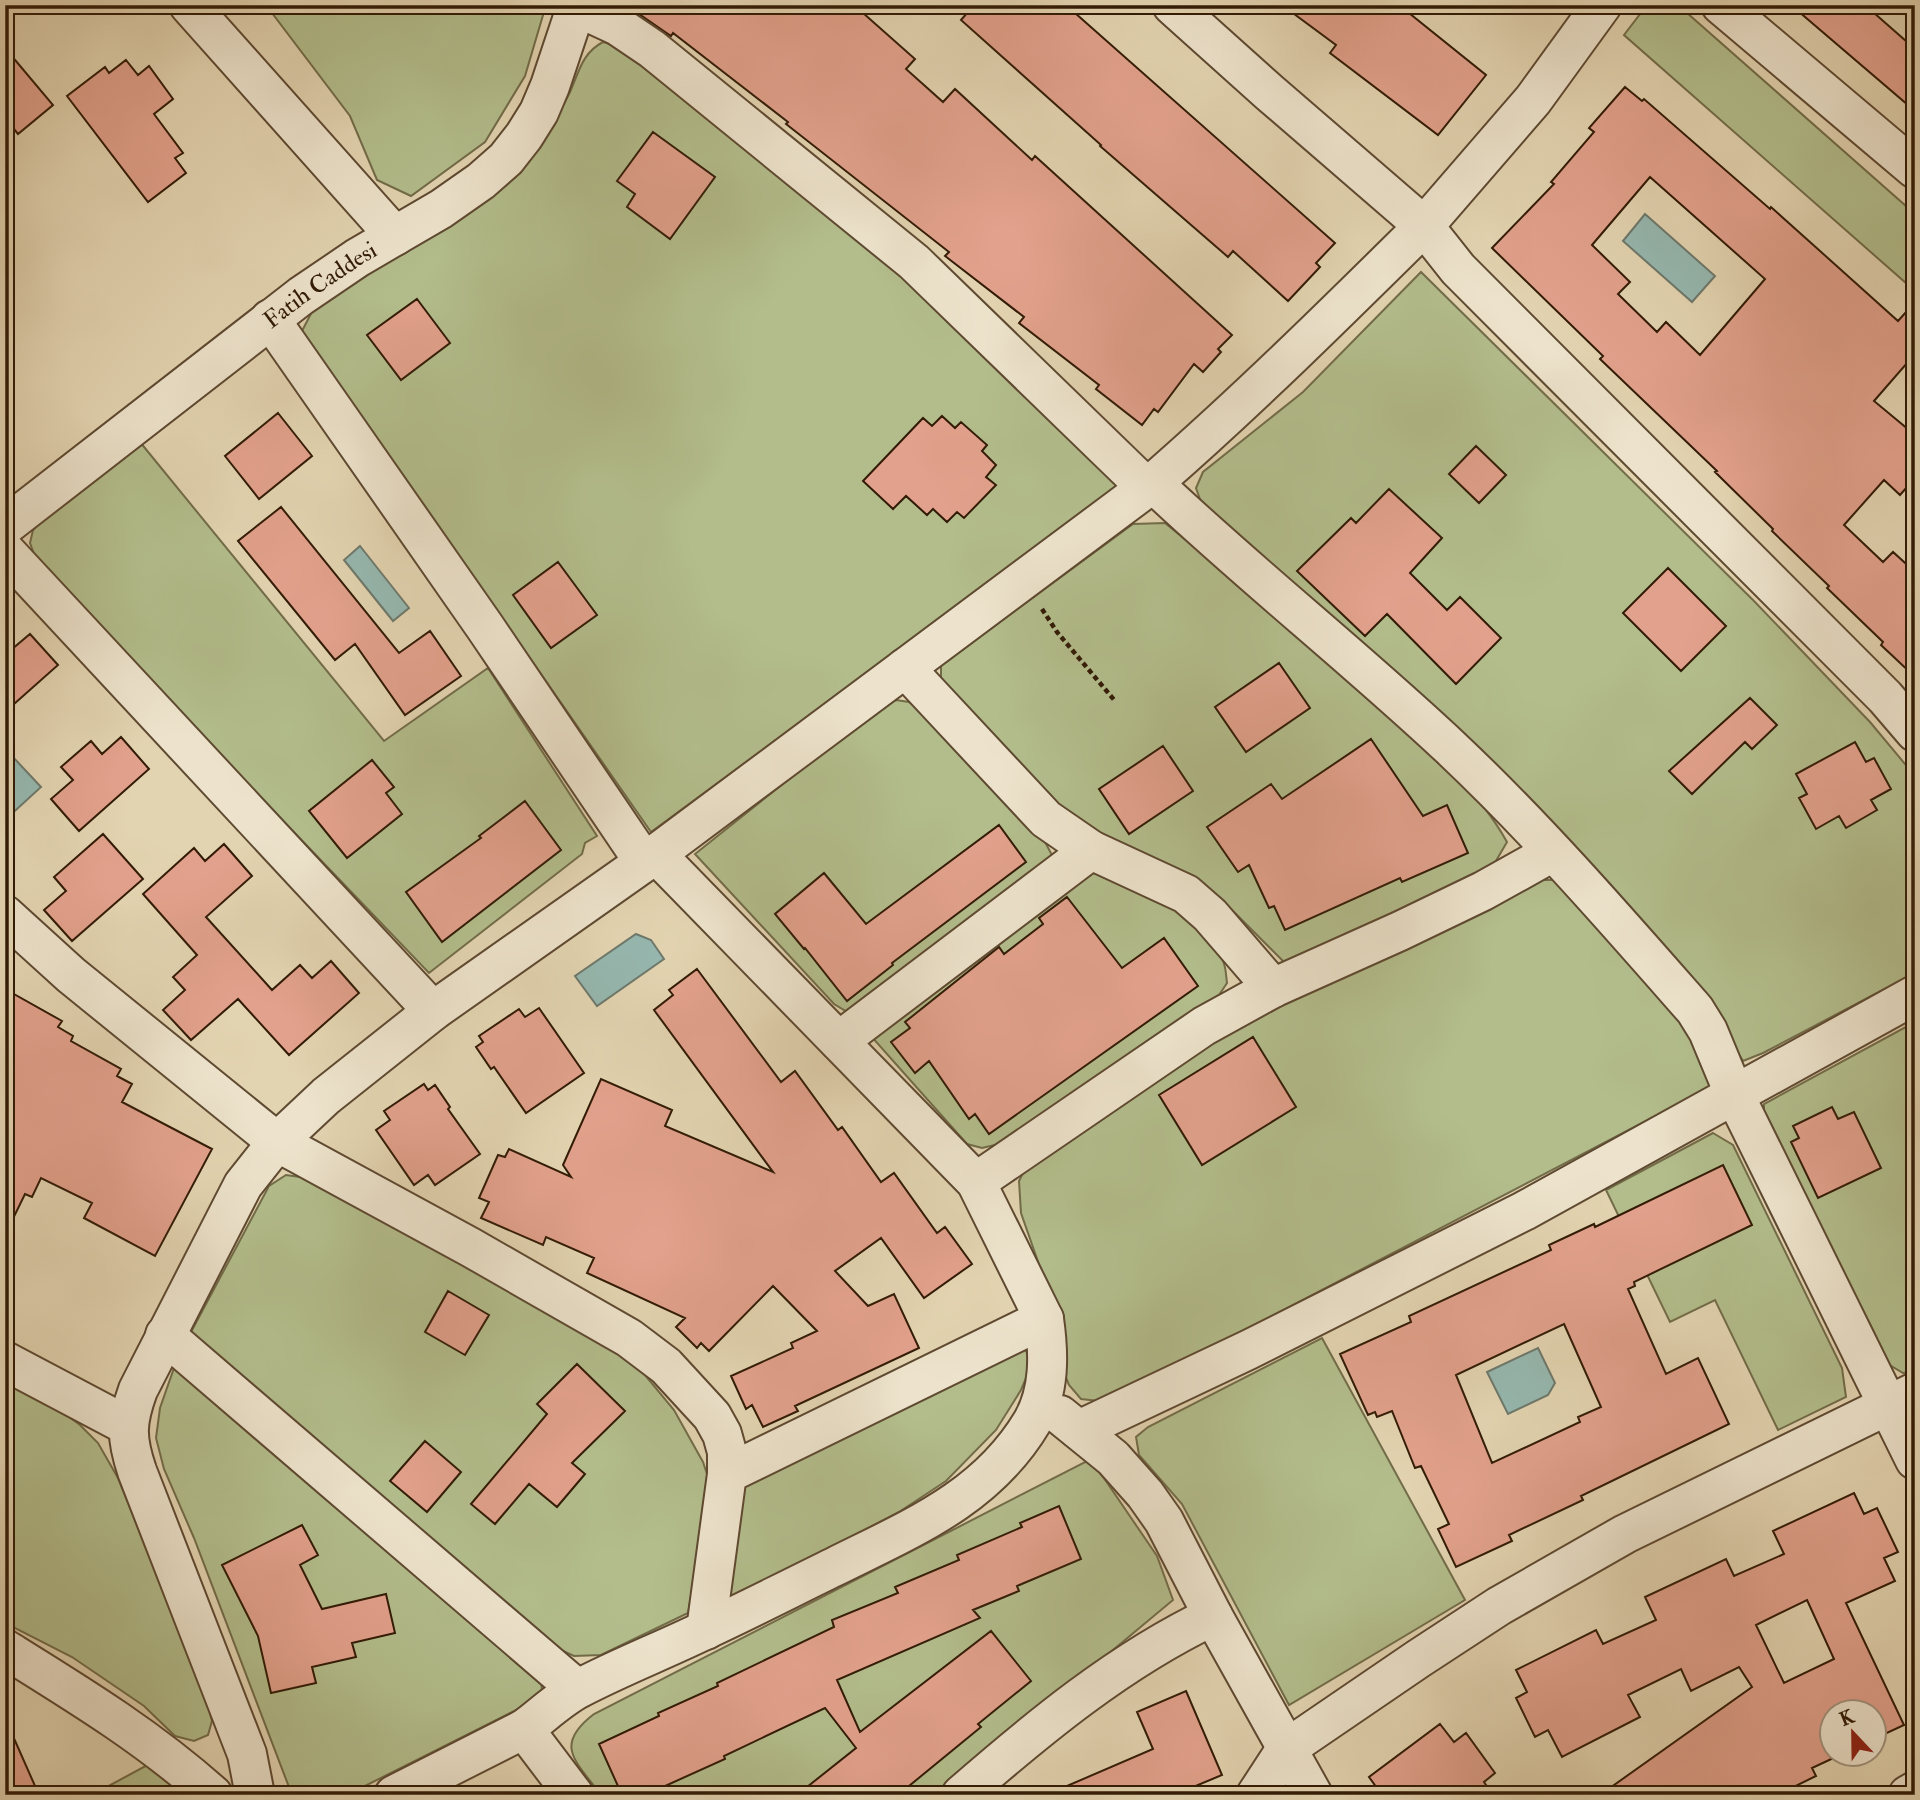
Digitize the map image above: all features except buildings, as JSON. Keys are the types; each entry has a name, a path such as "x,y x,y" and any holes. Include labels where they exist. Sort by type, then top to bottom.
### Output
{"street":[{"path":"189,5 395,236"},
{"path":"1172,5 1424,226 1468,279 1885,697 1915,732"},
{"path":"255,1795 247,1754 137,1471 130,1450 128,1426 138,1390 243,1185 277,1142 326,1096 433,1011 650,858 1150,486 1292,356 1424,226 1533,100 1602,5"},
{"path":"1721,5 1915,169"},
{"path":"577,6 618,26 652,49 914,262 1150,486 1299,612 1449,747 1553,852 1695,1010 1718,1052 1735,1096 1901,1399 1915,1460"},
{"name":"Fatih Caddesi","path":"5,526 270,319 346,266 441,209 481,181 506,159 539,113 577,6"},
{"path":"270,319 650,858 839,1041 976,1182 1044,1319 1048,1342 1048,1368 1042,1400 1033,1421 996,1470 971,1493 912,1529 706,1630 577,1689 524,1729 394,1795"},
{"path":"5,551 433,1011"},
{"path":"905,668 1038,812 1091,850 1192,899 1210,915 1273,988"},
{"path":"839,1041 1091,850"},
{"path":"976,1182 1204,1026 1273,988 1482,891 1553,852"},
{"path":"5,915 71,975 277,1142 470,1247 629,1338 666,1366 712,1416 722,1434 727,1452 727,1474 706,1630"},
{"path":"1079,1430 1248,1350 1524,1211 1915,995"},
{"path":"727,1474 1044,1319"},
{"path":"165,1335 577,1689"},
{"path":"5,1361 128,1426"},
{"path":"1256,1795 1286,1749 1418,1659 1522,1593 1625,1535 1772,1460 1901,1399"},
{"path":"1042,1400 1113,1458 1145,1494 1164,1521 1213,1616 1313,1795"},
{"path":"961,1795 1119,1669 1156,1645 1213,1616"},
{"path":"5,1649 116,1718 213,1795"},
{"path":"524,1729 574,1795"},
{"path":"1908,1795 1915,1791"}],"path":[{"path":"1024,581 1057,632 1115,701"}],"green space":[{"path":"266,5 546,5 525,76 485,142 411,196 377,180 350,116"},
{"path":"1647,5 1678,5 1915,214 1915,291 1624,35"},
{"path":"603,42 624,48 886,258 1120,487 651,832 302,331 316,304 548,132 586,57"},
{"path":"1421,272 1754,601 1870,722 1915,776 1915,973 1743,1061 1714,1016 1282,573 1201,502 1196,488 1203,472 1303,392"},
{"path":"140,442 384,741 488,668 597,836 585,843 582,854 429,973 38,565 30,543 33,530 48,514"},
{"path":"1165,523 1344,673 1426,745 1462,781 1479,800 1507,842 1493,866 1297,963 1283,961 1219,897 1189,874 1125,850 1079,824 1042,791 941,686 941,665 1133,524"},
{"path":"896,700 909,702 928,716 1034,821 1054,859 849,1013 834,1004 695,854 878,708"},
{"path":"1088,865 1165,902 1183,914 1213,943 1223,961 1227,983 1219,995 999,1144 982,1148 967,1144 870,1035"},
{"path":"1541,880 1566,880 1696,1037 1713,1086 1249,1328 1099,1401 1081,1399 1069,1385 1062,1368 1057,1316 1021,1213 1019,1181 1028,1163 1302,984"},
{"path":"1915,1022 1915,1371 1903,1373 1888,1364 1764,1119 1764,1104"},
{"path":"1713,1133 1733,1145 1842,1368 1846,1397 1778,1430 1715,1300 1670,1322 1606,1190"},
{"path":"286,1175 307,1178 611,1348 645,1375 674,1410 703,1462 711,1486 688,1613 601,1655 574,1656 550,1645 190,1334 269,1186"},
{"path":"1322,1338 1465,1600 1289,1705 1182,1504 1139,1455 1136,1437 1148,1427"},
{"path":"1024,1347 1028,1355 1029,1371 1021,1390 996,1430 946,1481 899,1512 745,1592 731,1596 728,1552 747,1480"},
{"path":"174,1368 321,1495 540,1675 542,1689 534,1701 347,1795 292,1795 194,1538 164,1469 156,1438 160,1408"},
{"path":"5,1379 42,1397 80,1425 98,1443 118,1478 205,1693 212,1721 208,1735 194,1741 175,1736 144,1706 72,1657 5,1623"},
{"path":"1091,1459 1157,1556 1173,1600 939,1795 601,1795 577,1763 571,1745 574,1736 581,1725 594,1714"},
{"path":"151,1763 183,1795 92,1795"}],"water":[{"path":"1645,214 1715,276 1692,302 1623,241"},
{"path":"360,546 409,608 393,621 344,560"},
{"path":"12,756 41,787 5,820 5,762"},
{"path":"636,934 651,940 664,959 597,1006 575,976"},
{"path":"1538,1348 1555,1383 1548,1395 1508,1414 1487,1372"}]}
